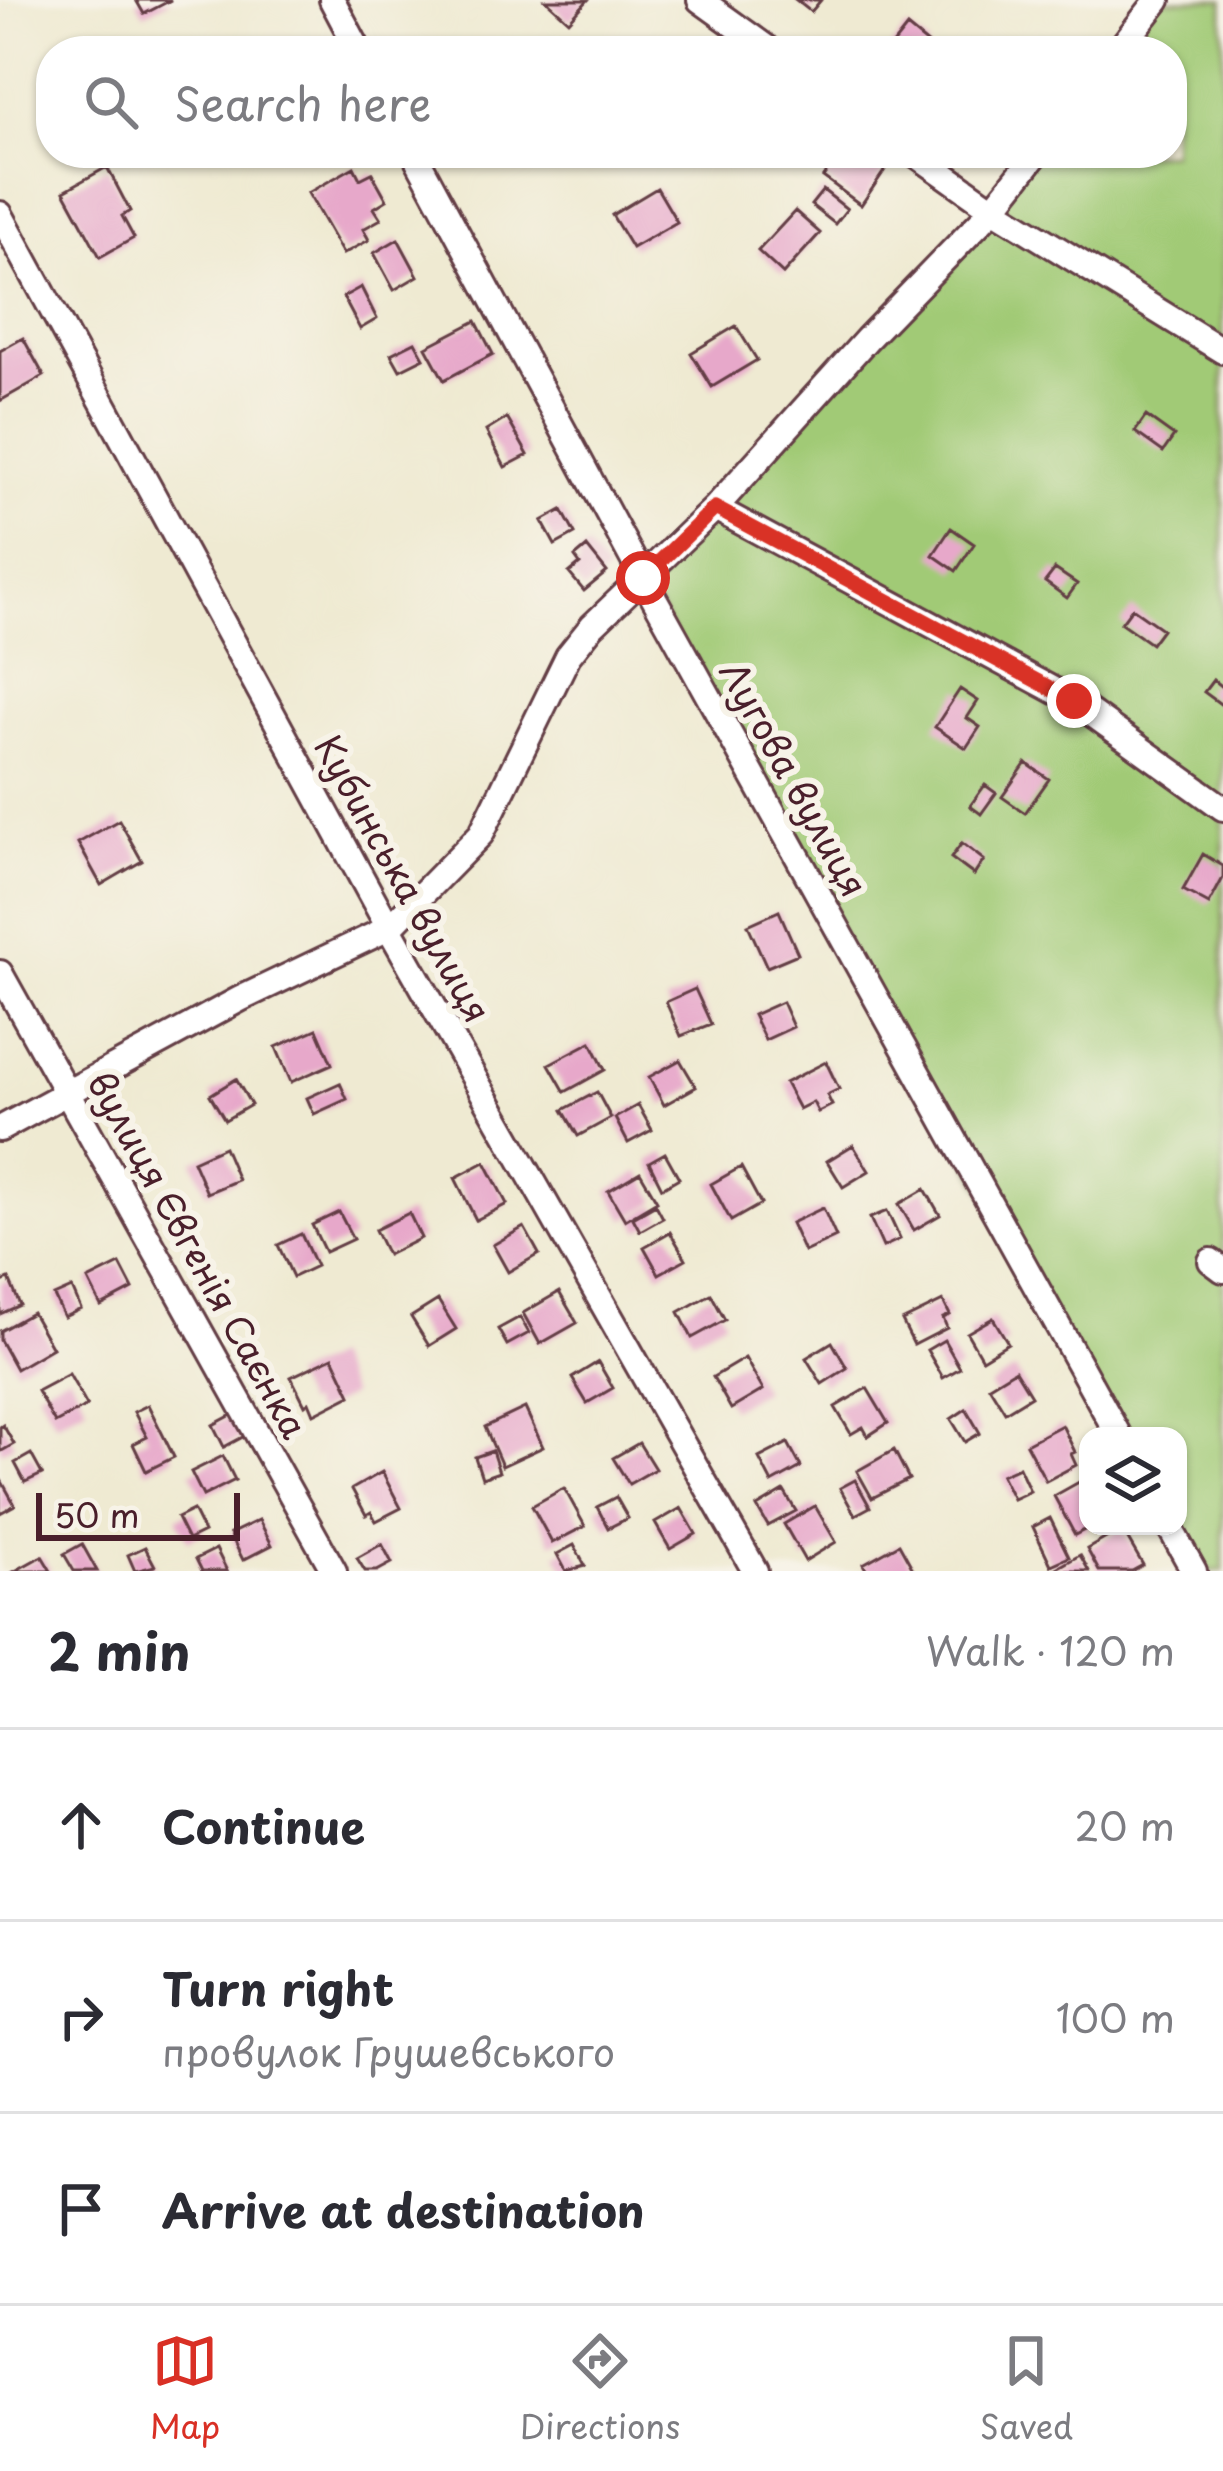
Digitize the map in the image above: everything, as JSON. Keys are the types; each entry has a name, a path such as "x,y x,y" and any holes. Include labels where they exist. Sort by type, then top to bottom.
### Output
{"street":[{"path":"332,0 351,36"},
{"path":"700,0 750,36"},
{"path":"1130,36 1158,0"},
{"name":"Лугова вулиця","path":"422,168 643,578 1114,1427"},
{"path":"935,168 993,209 1223,350"},
{"path":"0,1129 240,999 389,928 481,834 568,656 592,626 715,508 867,339 993,209 1025,168"},
{"name":"Кубинська вулиця","path":"0,214 389,928 754,1571"},
{"path":"715,508 1074,701 1223,808"},
{"name":"вулиця Євгенія Саєнка","path":"0,973 334,1571"},
{"path":"1173,1535 1193,1571"}],"green space":[{"path":"1158,0 1223,0 1223,1571 1194,1571 1181,1535 1187,1535 1187,1427 1114,1427 643,578 1023,168 1187,168 1187,36 1130,36"}],"building":[{"path":"136,0 171,0 144,14"},
{"path":"546,0 588,0 569,21"},
{"path":"796,0 821,0 811,12"},
{"path":"108,168 130,211 122,216 134,238 100,257 64,191"},
{"path":"354,168 360,179 372,173 387,200 374,208 381,219 363,229 369,240 343,254 308,193"},
{"path":"829,168 886,168 861,205 823,177"},
{"path":"657,188 677,222 632,248 612,215"},
{"path":"823,190 847,209 835,224 811,205"},
{"path":"795,211 820,233 783,274 758,251"},
{"path":"398,239 418,276 394,290 374,253"},
{"path":"361,287 377,319 360,329 343,297"},
{"path":"476,321 493,354 444,380 426,347"},
{"path":"736,326 757,360 712,387 691,353"},
{"path":"23,338 44,376 0,401 0,351"},
{"path":"415,342 424,358 400,370 391,354"},
{"path":"1146,416 1174,436 1163,452 1135,432"},
{"path":"507,418 528,455 505,467 486,431"},
{"path":"562,510 575,534 555,545 542,521"},
{"path":"951,528 974,544 956,571 933,555"},
{"path":"587,547 607,572 584,591 569,573 580,564 575,557"},
{"path":"1055,569 1077,584 1067,598 1045,582"},
{"path":"1132,608 1162,629 1151,644 1121,623"},
{"path":"1213,680 1223,688 1223,706 1204,692"},
{"path":"960,689 978,701 967,718 980,727 966,748 935,727"},
{"path":"1026,763 1049,779 1025,813 1002,797"},
{"path":"985,785 996,793 981,814 970,806"},
{"path":"119,820 142,861 101,885 78,843"},
{"path":"962,843 984,860 974,875 951,858"},
{"path":"1203,854 1223,866 1223,878 1209,904 1183,890"},
{"path":"779,911 798,954 767,967 748,925"},
{"path":"695,989 711,1024 681,1036 666,1002"},
{"path":"782,1002 793,1027 765,1040 753,1015"},
{"path":"317,1029 332,1064 291,1082 276,1047"},
{"path":"591,1042 605,1070 565,1092 549,1064"},
{"path":"680,1060 696,1087 664,1105 649,1077"},
{"path":"826,1062 839,1089 827,1095 832,1105 818,1112 813,1102 799,1109 785,1083"},
{"path":"236,1079 251,1105 225,1120 210,1095"},
{"path":"340,1083 347,1099 314,1114 307,1098"},
{"path":"597,1092 611,1118 578,1136 563,1110"},
{"path":"638,1105 652,1130 628,1143 615,1118"},
{"path":"853,1145 869,1171 843,1187 827,1161"},
{"path":"224,1147 238,1180 207,1193 193,1161"},
{"path":"665,1153 679,1178 662,1188 649,1162"},
{"path":"485,1162 507,1204 476,1220 455,1178"},
{"path":"741,1167 761,1204 731,1221 711,1184"},
{"path":"640,1172 657,1201 625,1220 608,1191"},
{"path":"925,1189 940,1215 914,1230 899,1204"},
{"path":"656,1205 663,1218 640,1231 633,1218"},
{"path":"823,1208 836,1237 804,1252 791,1223"},
{"path":"887,1211 900,1239 883,1247 870,1218"},
{"path":"339,1212 353,1239 325,1252 312,1225"},
{"path":"409,1213 421,1238 387,1255 375,1230"},
{"path":"524,1227 539,1254 508,1272 493,1245"},
{"path":"670,1232 686,1259 659,1274 644,1247"},
{"path":"301,1234 316,1266 293,1277 278,1245"},
{"path":"120,1264 133,1289 101,1306 88,1280"},
{"path":"9,1279 20,1305 0,1314 0,1283"},
{"path":"72,1288 81,1309 64,1317 54,1296"},
{"path":"559,1292 577,1323 540,1344 523,1313"},
{"path":"711,1294 725,1320 692,1338 679,1312"},
{"path":"438,1300 456,1329 429,1346 411,1317"},
{"path":"943,1301 950,1315 943,1318 947,1328 914,1345 902,1321"},
{"path":"32,1313 52,1348 16,1369 0,1331"},
{"path":"520,1317 529,1333 507,1345 498,1329"},
{"path":"993,1318 1008,1343 982,1359 967,1333"},
{"path":"944,1340 960,1368 943,1378 927,1350"},
{"path":"832,1342 847,1368 822,1384 806,1358"},
{"path":"333,1357 351,1395 314,1414 291,1377"},
{"path":"745,1358 763,1390 731,1409 713,1377"},
{"path":"598,1362 613,1388 587,1403 572,1378"},
{"path":"1015,1370 1031,1396 1005,1412 989,1386"},
{"path":"69,1374 87,1406 55,1423 37,1391"},
{"path":"867,1388 888,1423 868,1436 863,1427 851,1434 835,1407"},
{"path":"148,1405 174,1457 146,1471 133,1444 147,1437 134,1412"},
{"path":"525,1408 543,1447 502,1466 485,1427"},
{"path":"966,1409 980,1433 965,1442 951,1419"},
{"path":"241,1410 252,1432 224,1447 213,1425"},
{"path":"1062,1425 1076,1465 1046,1481 1026,1444"},
{"path":"0,1427 14,1444 0,1452"},
{"path":"639,1443 655,1469 629,1484 613,1458"},
{"path":"788,1443 801,1467 772,1483 759,1458"},
{"path":"894,1450 909,1479 872,1498 857,1471"},
{"path":"492,1451 499,1472 482,1478 475,1457"},
{"path":"31,1454 42,1474 25,1482 15,1463"},
{"path":"223,1456 235,1480 203,1496 191,1472"},
{"path":"1019,1467 1030,1491 1013,1499 1001,1475"},
{"path":"382,1472 401,1508 376,1521 371,1512 366,1515 352,1489"},
{"path":"0,1478 15,1505 0,1513"},
{"path":"855,1480 870,1507 855,1515 840,1488"},
{"path":"1079,1482 1079,1533 1075,1535 1054,1496"},
{"path":"564,1488 585,1526 552,1543 532,1506"},
{"path":"784,1491 796,1511 768,1526 757,1507"},
{"path":"616,1497 628,1518 608,1528 597,1507"},
{"path":"815,1506 836,1542 805,1561 784,1524"},
{"path":"681,1508 696,1534 670,1549 655,1523"},
{"path":"193,1510 204,1532 188,1540 177,1518"},
{"path":"1050,1518 1069,1557 1051,1565 1033,1527"},
{"path":"259,1520 272,1545 243,1560 230,1534"},
{"path":"1112,1535 1126,1535 1143,1565 1132,1571 1099,1571 1087,1549"},
{"path":"82,1544 97,1571 74,1571 64,1554"},
{"path":"382,1544 392,1563 365,1571 357,1558"},
{"path":"899,1544 914,1571 867,1571 863,1564"},
{"path":"574,1545 585,1566 566,1571 557,1554"},
{"path":"145,1547 155,1566 135,1571 128,1555"},
{"path":"216,1549 227,1571 202,1571 196,1559"},
{"path":"1080,1555 1089,1571 1057,1568"},
{"path":"42,1556 51,1571 15,1571"}],"route":[{"path":"643,578 715,508 1074,701"}]}
